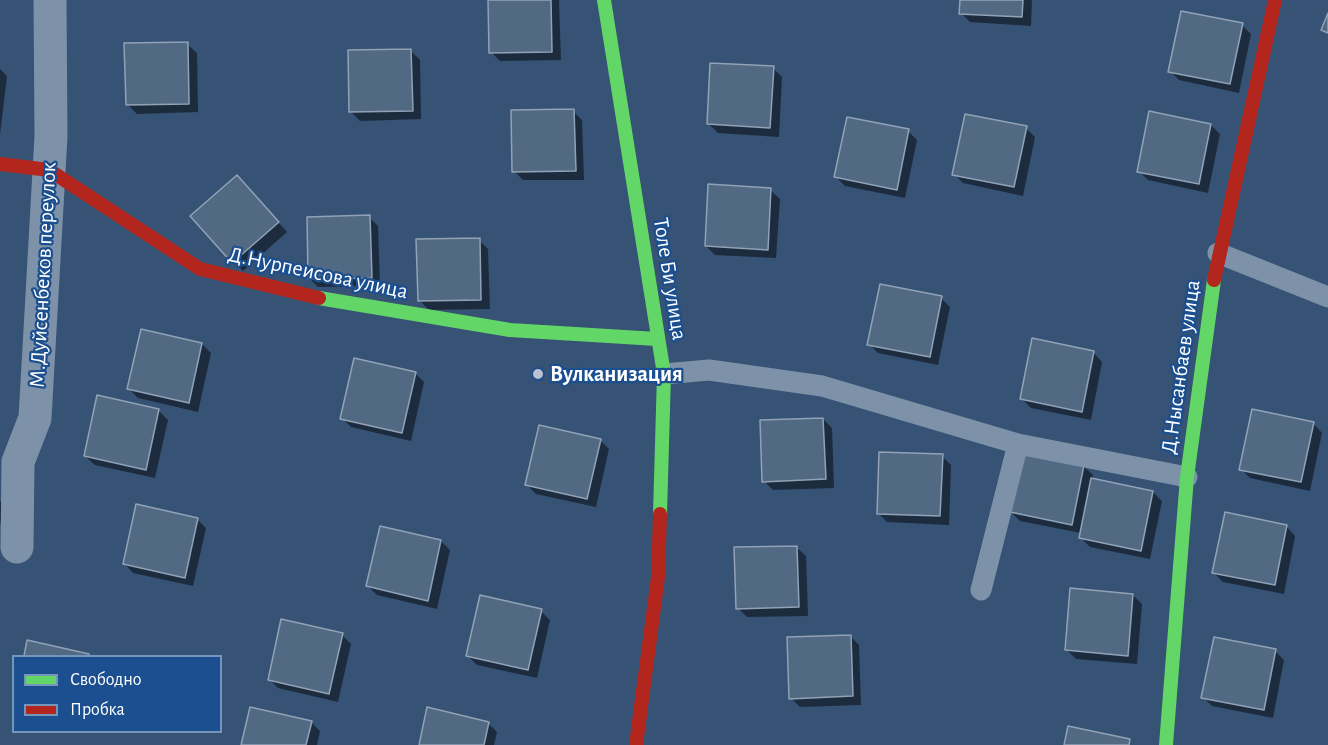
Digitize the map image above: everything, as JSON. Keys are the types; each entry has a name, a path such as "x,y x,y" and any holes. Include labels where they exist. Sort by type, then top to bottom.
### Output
{"street":[{"name":"М.Дуйсенбеков переулок","path":"17,547 18,462 35,418 49,170 50,0"},
{"name":"Толе Би улица","path":"604,0 664,374 658,577 636,745"},
{"name":"Д.Нысанбаев улица","path":"1166,745 1187,477 1218,253 1269,1"},
{"name":"Д.Нурпеисова улица","path":"0,165 49,170 200,269 341,303 510,330 657,339"}],"lane":[{"path":"1218,253 1328,297"},
{"path":"664,374 709,370 822,386 1018,444 1187,477"},
{"path":"981,590 1018,444"}],"building":[{"path":"488,0 551,0 552,52 489,53"},
{"path":"960,0 1023,0 1022,17 959,14"},
{"path":"1181,11 1243,23 1230,84 1168,72"},
{"path":"1328,13 1328,33 1321,30"},
{"path":"188,42 189,104 126,105 124,43"},
{"path":"411,49 413,111 349,112 348,50"},
{"path":"710,63 774,66 770,128 707,124"},
{"path":"574,109 576,171 512,172 511,110"},
{"path":"1149,111 1211,124 1199,184 1137,172"},
{"path":"965,114 1027,126 1014,187 952,175"},
{"path":"847,117 909,129 897,190 834,177"},
{"path":"237,175 279,222 232,263 190,216"},
{"path":"708,184 771,188 768,250 705,246"},
{"path":"370,215 372,278 308,279 307,217"},
{"path":"480,238 481,300 418,301 416,239"},
{"path":"880,284 942,296 930,357 867,345"},
{"path":"141,329 202,343 189,403 127,389"},
{"path":"1032,338 1094,351 1082,412 1020,399"},
{"path":"354,358 416,372 402,433 340,419"},
{"path":"97,395 159,409 146,470 84,456"},
{"path":"1252,409 1314,422 1301,482 1239,470"},
{"path":"823,418 826,479 762,482 760,420"},
{"path":"539,425 601,439 587,499 525,485"},
{"path":"879,452 943,454 940,516 877,514"},
{"path":"1022,452 1084,465 1072,525 1010,512"},
{"path":"1091,478 1153,491 1141,551 1079,538"},
{"path":"136,504 198,518 185,578 123,564"},
{"path":"1225,512 1287,525 1275,585 1212,573"},
{"path":"380,526 441,540 428,601 366,586"},
{"path":"797,546 799,607 736,609 734,547"},
{"path":"1070,588 1133,594 1128,656 1065,650"},
{"path":"480,595 542,609 528,670 466,656"},
{"path":"281,619 343,633 329,694 268,680"},
{"path":"851,635 853,696 789,699 787,637"},
{"path":"1214,637 1276,649 1264,710 1201,698"},
{"path":"27,640 89,654 89,655 24,655"},
{"path":"250,707 312,721 306,745 241,745"},
{"path":"427,707 489,722 484,745 419,745"},
{"path":"1068,726 1130,739 1129,745 1064,745"}],"traffic: fast":[{"path":"604,0 664,374 660,514"},
{"path":"1166,745 1187,477 1214,280"},
{"path":"319,298 510,330 657,339"}],"traffic: jam":[{"path":"1214,280 1275,0"},
{"path":"0,164 49,170 200,269 319,298"},
{"path":"636,745 658,577 660,514"}],"place":[{"name":"Вулканизация","path":"538,374"}]}
